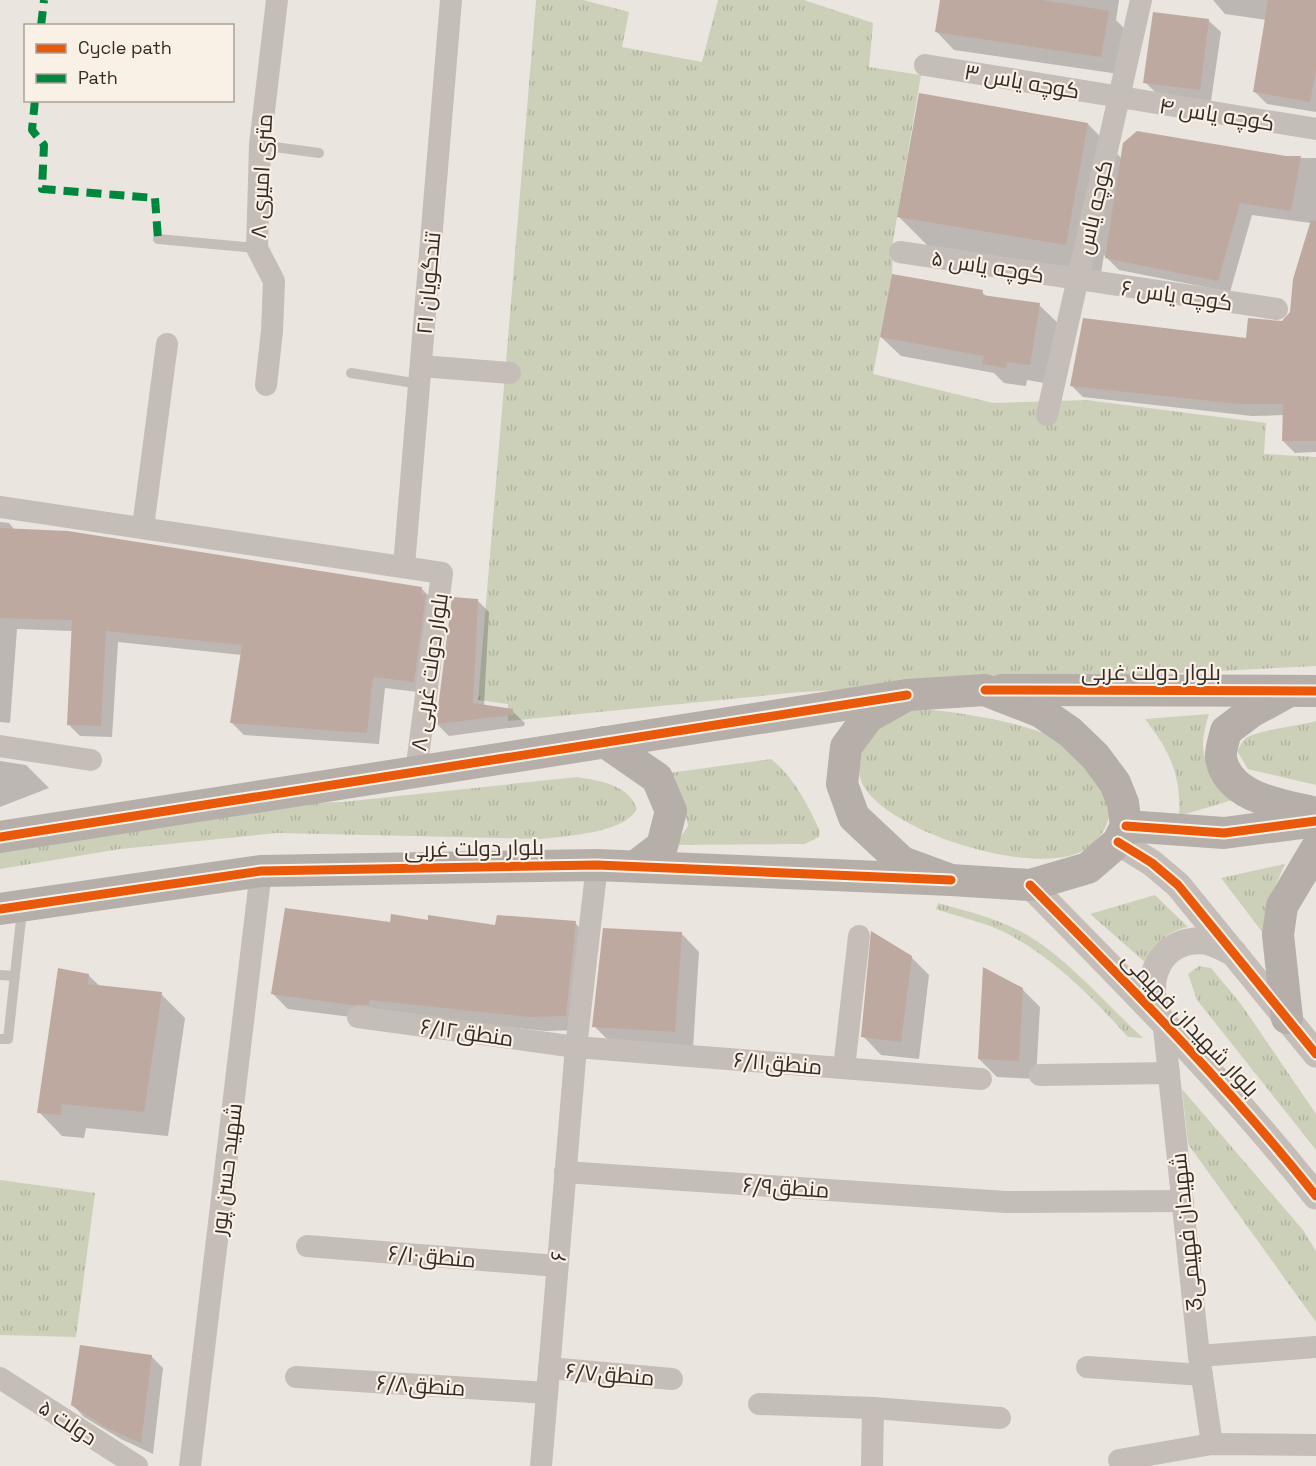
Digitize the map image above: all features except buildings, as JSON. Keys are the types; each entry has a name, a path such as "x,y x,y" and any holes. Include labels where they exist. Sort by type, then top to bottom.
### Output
{"main road":[{"path":"985,690 1041,712 1070,732 1087,748 1115,783 1124,803 1122,834 1224,833 1316,821"},
{"name":"بلوار دولت غربی","path":"907,695 985,690 1302,692"},
{"path":"1302,692 1251,712 1226,731 1221,758 1232,782 1258,798 1316,813"},
{"path":"0,837 907,695"},
{"path":"907,695 868,717 846,747 842,784 854,817 882,845 902,861 951,880"},
{"path":"605,742 657,778 671,811 662,846 636,866"},
{"name":"بلوار دولت غربی","path":"11,907 261,871 597,865 1030,885 1088,868 1122,834"},
{"path":"1287,1018 1278,935 1282,906 1316,849"}],"street":[{"name":"۸ متری امیری","path":"266,385 272,331 274,281 257,248 260,145 277,0"},
{"name":"۲۱ تندگویان","path":"404,566 451,0"},
{"name":"کوچه یاس","path":"1047,415 1142,0"},
{"name":"کوچه یاس ۳","path":"925,65 1119,98"},
{"name":"کوچه یاس ۴","path":"1119,98 1316,129"},
{"name":"کوچه یاس ۵","path":"900,252 1077,280"},
{"name":"کوچه یاس ۶","path":"1077,280 1277,309"},
{"path":"144,526 167,344"},
{"path":"421,375 510,373"},
{"path":"0,507 144,526 404,566"},
{"name":"بلوار دولت غربی ۸","path":"404,566 442,573 416,772"},
{"path":"0,746 91,760"},
{"path":"1122,834 1178,885 1316,1054"},
{"name":"۶","path":"541,1466 576,1047 597,865"},
{"name":"شهید حسن پور","path":"190,1466 261,871"},
{"name":"بلوار شهیدان فهیمی","path":"1030,885 1160,1017 1259,1124 1316,1196"},
{"path":"844,1068 859,936"},
{"path":"1160,1017 1152,1001 1151,975 1167,952 1193,941 1206,941 1235,953"},
{"name":"منطق۶/۱۲","path":"358,1017 576,1047"},
{"name":"3شهیدان فهیمی","path":"1160,1017 1184,1201 1200,1365 1212,1444"},
{"name":"منطق۶/۱۱","path":"576,1047 981,1079"},
{"path":"1040,1075 1169,1073"},
{"name":"منطق۶/۹","path":"565,1172 1006,1202 1184,1201"},
{"name":"منطق۶/۱۰","path":"308,1246 557,1266"},
{"path":"1087,1367 1200,1365 1316,1347"},
{"name":"منطق۶/۷","path":"549,1368 672,1379"},
{"name":"منطق۶/۸","path":"296,1377 547,1393"},
{"name":"۵ دولت","path":"0,1378 137,1466"},
{"path":"759,1404 873,1408 1000,1418"},
{"path":"872,1466 873,1408"},
{"path":"1119,1460 1212,1444 1316,1445"}],"lane":[{"path":"260,145 319,153"},
{"path":"158,239 257,248"},
{"path":"351,374 421,375"},
{"path":"0,1039 8,1039 6,1009 15,976 11,907"},
{"path":"0,975 15,976"}],"green space":[{"path":"536,0 583,0 629,12 622,47 702,62 718,0 804,0 873,23 869,67 921,75 893,241 892,274 873,374 993,403 1086,400 1266,423 1264,454 1316,457 1316,666 801,692 508,721 508,704 478,700"},
{"path":"926,709 964,714 1029,728 1066,743 1081,753 1094,770 1112,804 1102,833 1089,847 1068,856 1038,859 1004,855 967,846 932,834 901,819 876,801 862,783 859,758 865,734 905,710"},
{"path":"1209,714 1203,743 1208,764 1222,780 1246,796 1179,816 1178,788 1172,764 1161,742 1145,719"},
{"path":"1316,721 1316,785 1248,769 1237,751 1244,740 1250,736"},
{"path":"771,759 787,774 800,792 820,831 819,837 805,844 675,845 688,826 683,801 669,773"},
{"path":"577,777 604,782 620,789 633,801 637,809 630,817 608,828 579,835 541,839 277,833 120,849 0,869 0,839 249,805 342,802"},
{"path":"1285,864 1272,893 1266,937 1221,878"},
{"path":"1155,895 1188,927 1163,939 1146,963 1090,914"},
{"path":"938,903 996,920 1029,936 1074,971 1143,1038 1128,1037 1072,979 1024,943 989,926 936,909"},
{"path":"1199,966 1211,968 1241,1004 1316,1114 1316,1150 1197,1000 1188,974"},
{"path":"1182,1089 1303,1230 1316,1251 1316,1322 1188,1144"},
{"path":"0,1180 95,1193 76,1337 0,1335"}],"marked path":[{"path":"41,24 44,0"},
{"path":"35,102 32,130 44,145 42,189 155,198 158,239"}],"cycle path":[{"path":"985,690 1316,691"},
{"path":"0,837 907,695"},
{"path":"1126,826 1224,833 1316,821"},
{"path":"1118,842 1152,863 1178,885 1316,1054"},
{"path":"0,909 261,871 597,865 951,880"},
{"path":"1030,885 1213,1075 1316,1196"}]}
